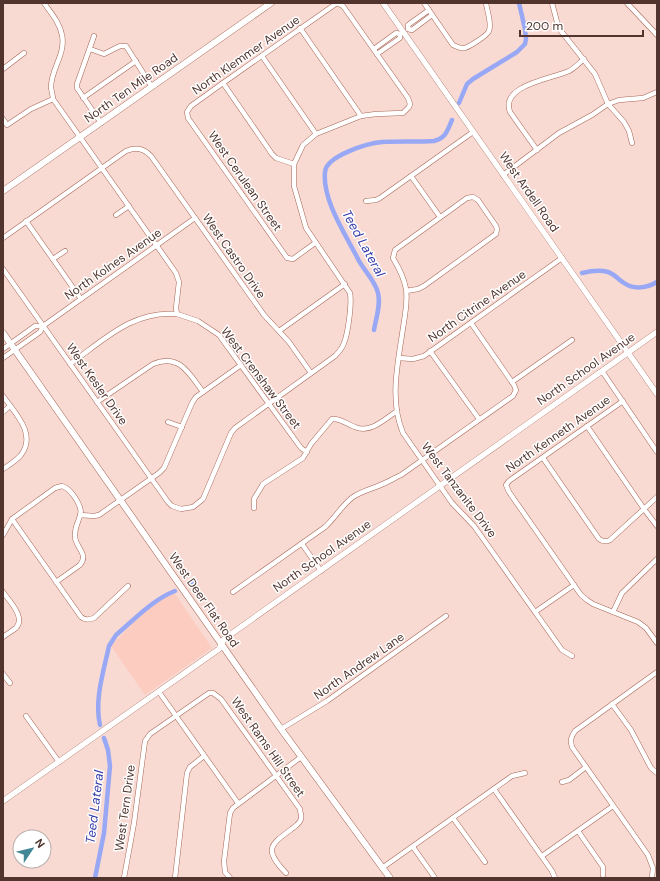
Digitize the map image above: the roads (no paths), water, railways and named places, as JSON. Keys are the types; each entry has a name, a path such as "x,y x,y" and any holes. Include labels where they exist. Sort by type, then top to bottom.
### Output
{"main road":[{"name":"North Ten Mile Road","path":"3,191 271,3"},
{"name":"West Deer Flat Road","path":"3,334 281,729 390,878"}],"street":[{"path":"44,3 57,22 63,36 61,53 52,79 51,87 53,99 176,273 179,282 176,308 177,314"},
{"path":"268,403 335,356 344,344 351,303 350,293 345,284 306,228 294,186 294,164 303,145 316,134 361,116 403,113 410,104 408,98 374,49 343,6 339,3"},
{"name":"North Klemmer Avenue","path":"187,112 191,106 223,83 300,28 339,3"},
{"name":"West Ardell Road","path":"383,3 657,394"},
{"path":"424,3 453,45 460,48 466,48 486,36 489,31 490,24 486,3"},
{"path":"552,3 557,22 567,40 595,74 608,104 624,122 629,131 632,144"},
{"path":"627,3 657,36"},
{"path":"377,54 400,38 408,25 429,10"},
{"path":"374,49 396,33 412,30 432,15"},
{"path":"300,28 361,116"},
{"path":"94,36 77,84 77,88 100,123"},
{"path":"90,49 104,54 120,46 128,48 152,87"},
{"path":"3,69 24,53"},
{"path":"262,56 316,134"},
{"path":"537,150 510,112 508,102 511,96 531,83 571,70 584,60"},
{"path":"83,98 136,61"},
{"path":"223,83 272,154 281,160 294,164"},
{"path":"503,175 559,133 592,115 608,104 619,100 643,98 657,92"},
{"path":"3,119 7,126 31,109 53,99"},
{"name":"West Cerulean Street","path":"187,112 188,118 285,255 290,259 296,257 315,243"},
{"path":"366,201 380,198 473,132"},
{"name":"West Castro Drive","path":"102,168 131,149 142,149 151,156 264,315 289,342 311,373"},
{"path":"3,238 102,168"},
{"path":"406,291 418,289 424,286 494,236 497,232 496,226 478,200 473,197 467,198 440,217 411,176"},
{"path":"116,215 129,206"},
{"name":"West Tanzanite Drive","path":"440,217 394,250 393,254 393,258 404,280 406,291 406,308 395,388 398,421 403,433 452,503 474,526 562,650 572,656"},
{"name":"North Kolnes Avenue","path":"3,358 40,332 43,326 81,298 195,218"},
{"path":"26,221 81,298"},
{"path":"53,259 65,251"},
{"name":"North Citrine Avenue","path":"399,358 418,358 430,351 562,258"},
{"name":"West Kesler Drive","path":"3,269 168,502 177,508 188,509 203,499 231,433 239,424 268,403"},
{"path":"279,330 345,284"},
{"name":"West Crenshaw Street","path":"70,364 133,321 154,314 177,314 198,321 212,329 224,341 301,448 307,452"},
{"path":"233,592 325,527 352,497 363,491 387,483 513,396 516,390 512,382 471,323"},
{"name":"North Kolnes Avenue","path":"3,349 35,326 43,326"},
{"name":"North School Avenue","path":"3,801 218,649 224,639 657,332"},
{"path":"512,382 572,340"},
{"path":"430,351 479,419"},
{"path":"97,402 158,361 172,360 178,362 184,367 203,392"},
{"path":"80,515 99,515 164,468 196,397 241,365"},
{"path":"602,371 657,452"},
{"path":"3,396 24,427 26,435 26,443 21,455 3,469"},
{"name":"North Kenneth Avenue","path":"574,585 509,492 506,485 509,481 623,401"},
{"path":"3,412 10,406"},
{"path":"254,508 254,499 263,484 299,461 332,419 339,418 356,427 368,428 374,427 397,411"},
{"path":"168,422 182,428"},
{"path":"587,426 657,526"},
{"path":"542,458 599,539 605,542 610,540 657,496"},
{"path":"3,534 12,520 55,488 62,486 69,490 80,505 81,509 75,539 84,557 80,564 56,582"},
{"path":"12,520 80,617 87,620 94,618 128,586"},
{"path":"302,544 321,571"},
{"path":"613,612 622,593 657,559"},
{"path":"535,612 574,585 587,600 643,625 656,640"},
{"path":"3,592 17,612 19,621 15,628 3,637"},
{"name":"North Andrew Lane","path":"281,729 327,701 446,616"},
{"path":"652,878 653,868 648,855 572,747 571,737 574,731 657,672"},
{"path":"3,674 10,683"},
{"path":"159,692 238,803"},
{"name":"West Rams Hill Street","path":"176,716 204,696 209,693 213,693 221,699 300,809 302,817 299,824 276,840 272,847 271,853 273,858 286,873"},
{"path":"612,704 631,730 646,760 657,774"},
{"path":"26,716 59,762"},
{"name":"West Tern Drive","path":"124,878 134,823 145,740 150,734 176,716"},
{"path":"175,878 187,773 190,767 204,756"},
{"path":"230,878 226,872 224,861 230,813 238,803 301,757"},
{"path":"562,782 569,780 586,767"},
{"path":"382,868 512,776 525,773"},
{"path":"494,789 542,856 555,878"},
{"path":"542,856 613,806"},
{"path":"454,818 484,862"},
{"path":"578,831 603,867 603,875"},
{"path":"413,847 435,878"}],"waterway":[{"name":"Teed Lateral","path":"459,103 467,84 517,52 525,44 525,29 519,3"},
{"name":"Teed Lateral","path":"374,330 379,307 377,288 360,263 331,206 325,183 325,172 327,166 332,161 349,151 367,145 382,142 438,140 446,134 452,120"},
{"path":"582,273 605,271 632,287 645,287 657,282"},
{"name":"Teed Lateral","path":"100,725 98,715 99,695 109,646 116,635 144,610 159,599 175,591"},
{"name":"Teed Lateral","path":"95,878 104,833 110,766 108,750 104,738"}]}
